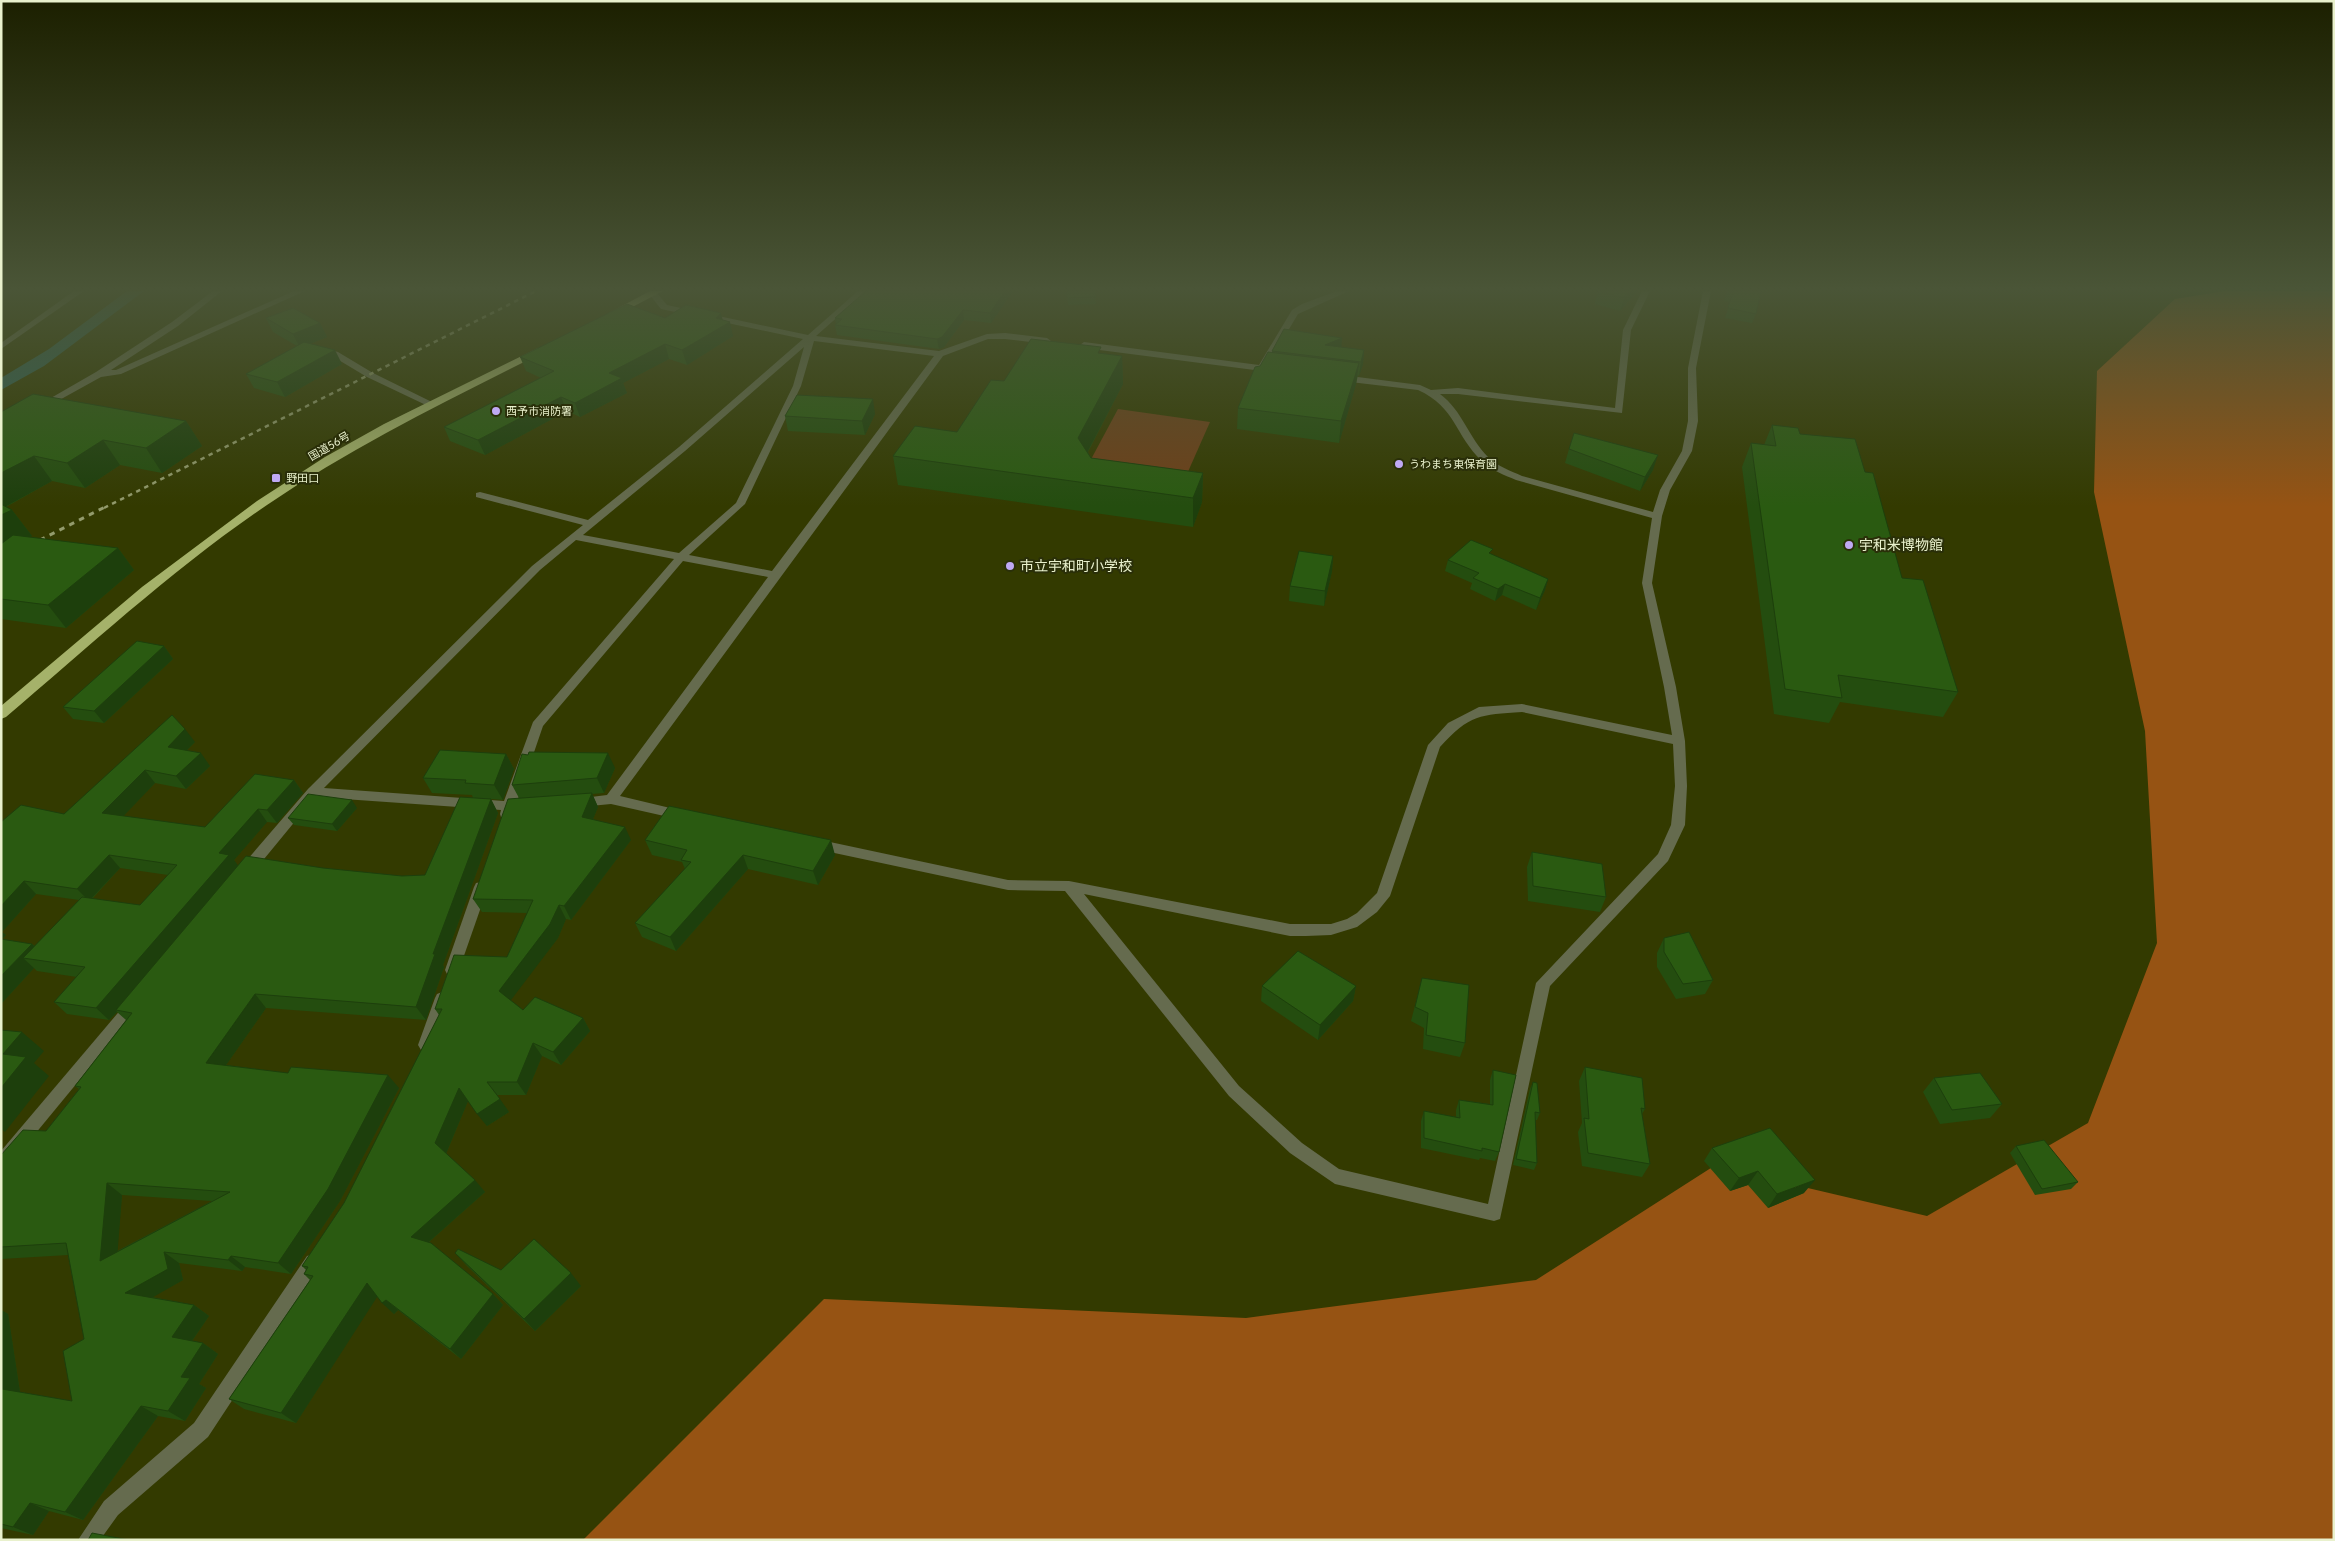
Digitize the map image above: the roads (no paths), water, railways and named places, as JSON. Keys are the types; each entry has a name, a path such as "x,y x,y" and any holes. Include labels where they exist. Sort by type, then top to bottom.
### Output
{"highway":[{"name":"国道56号","path":"1,714 209,541 300,477 431,404 514,363"}],"street":[{"path":"30,412 116,363"},
{"path":"99,374 118,372 139,363"},
{"path":"350,363 370,375 431,404"},
{"path":"236,883 312,792 536,568 682,449 782,363"},
{"path":"502,826 537,725 681,558 740,504 796,386 803,363"},
{"path":"611,800 774,575 933,363"},
{"path":"1221,363 1276,370"},
{"path":"1262,368 1265,363"},
{"path":"1432,392 1458,391 1619,411 1624,363"},
{"path":"1069,886 1234,1091 1296,1148 1335,1176 1494,1213 1543,983 1664,857 1678,826 1682,786 1679,741 1670,687 1647,583 1657,516 1665,490 1687,451 1692,421 1693,363"},
{"path":"1334,377 1420,388 1432,392 1448,404 1482,457 1500,470 1519,478 1657,516"},
{"path":"480,495 591,524"},
{"path":"576,537 774,575"},
{"path":"805,841 1008,885 1069,886 1290,930 1321,930 1346,927 1368,914 1383,896 1434,745 1452,726 1479,711 1522,708 1679,741"},
{"path":"312,792 508,807 527,806"},
{"path":"564,803 611,800 698,818"},
{"path":"421,1060 486,873"},
{"path":"1,1162 141,996"},
{"path":"88,1540 111,1508 201,1430 321,1249"}],"water":[{"path":"26,363 48,363 1,390 1,378"}],"railway":[{"path":"104,508 393,363"},
{"path":"30,545 107,506"}],"place":[{"name":"西予市消防署","path":"496,411"},
{"name":"うわまち東保育園","path":"1399,464"},
{"name":"野田口","path":"276,478"},
{"name":"宇和米博物館","path":"1849,545"},
{"name":"市立宇和町小学校","path":"1010,566"}]}
